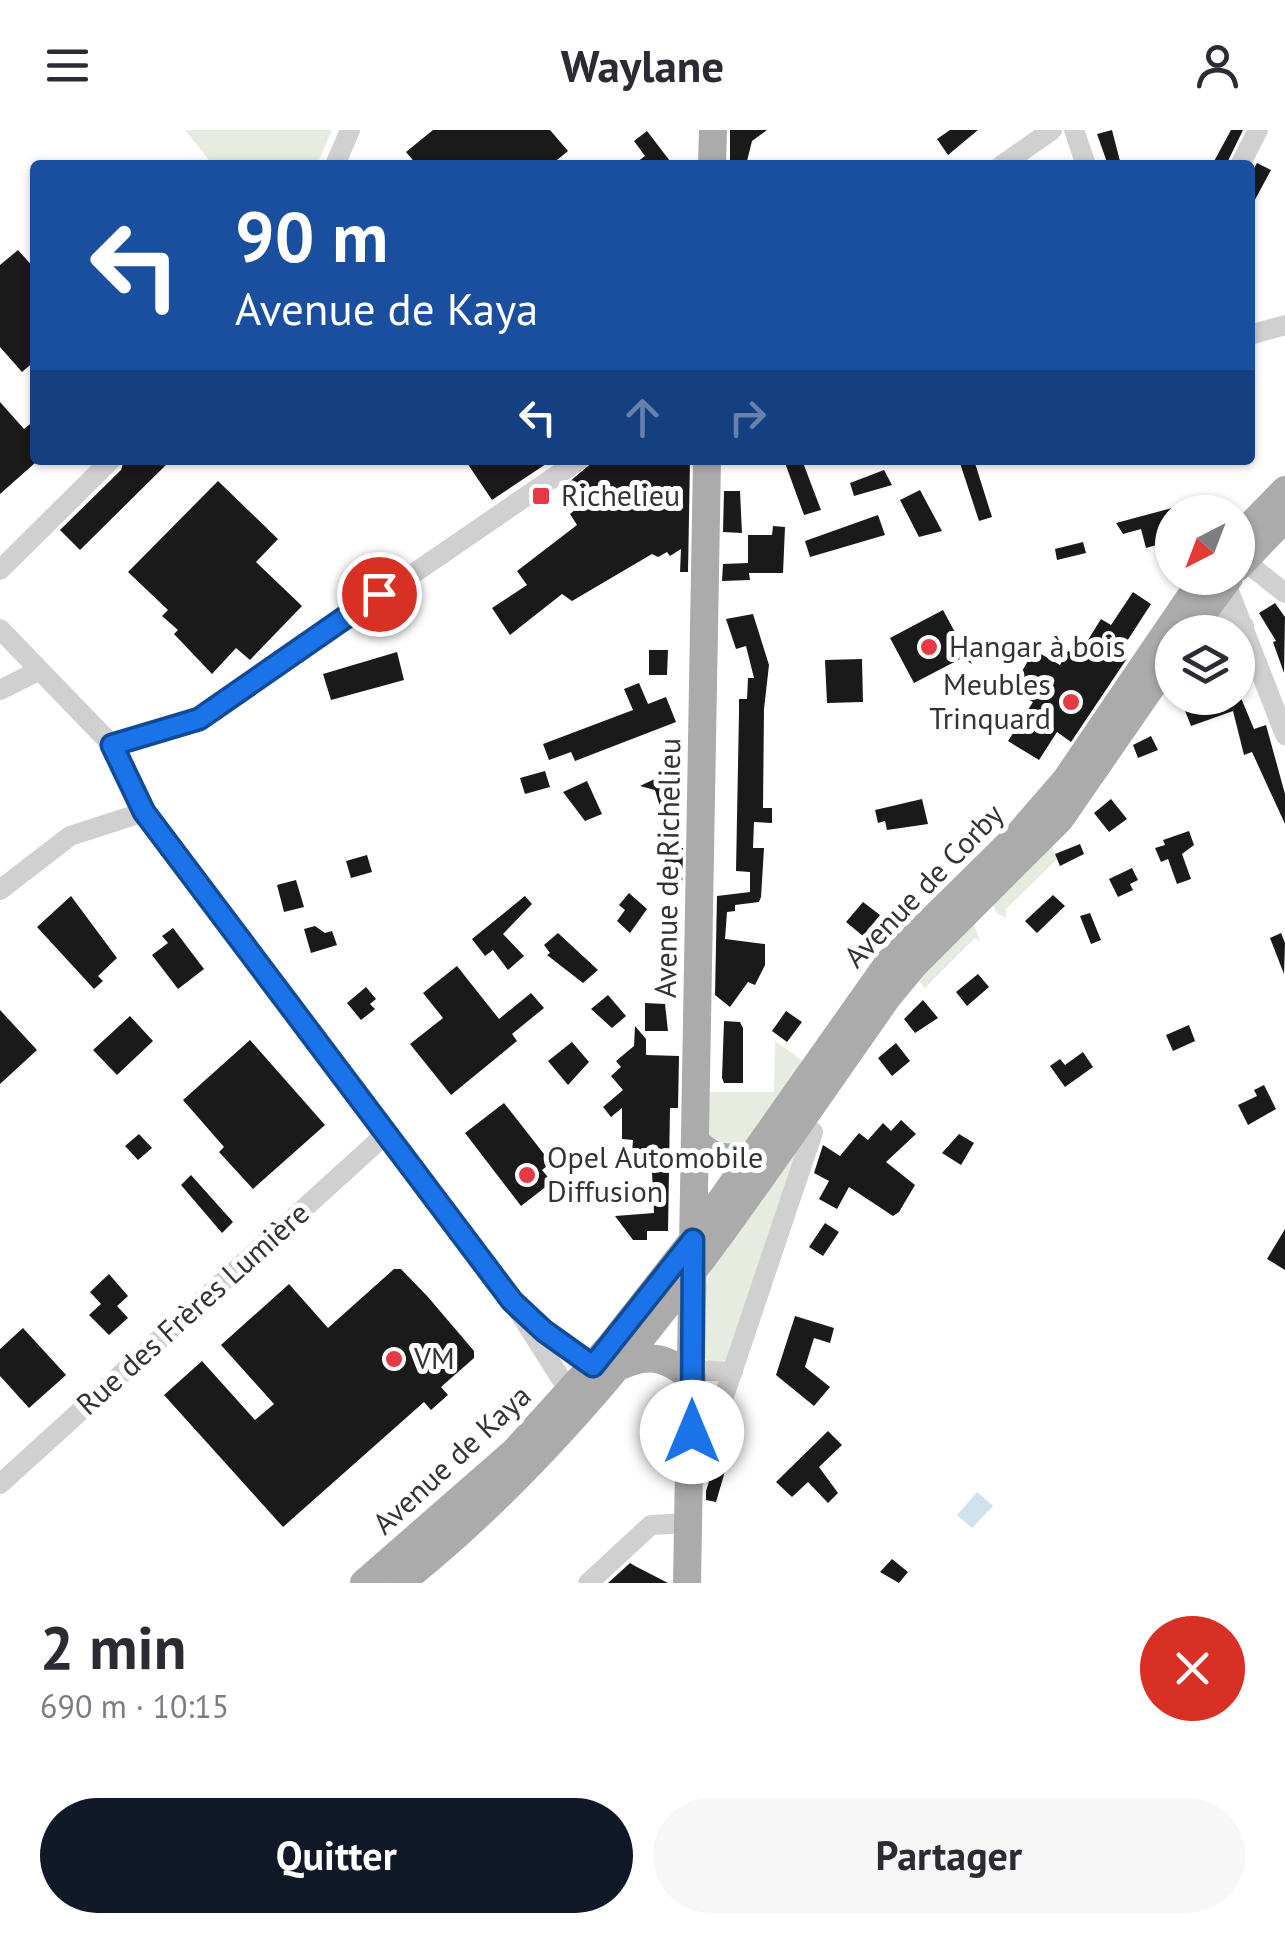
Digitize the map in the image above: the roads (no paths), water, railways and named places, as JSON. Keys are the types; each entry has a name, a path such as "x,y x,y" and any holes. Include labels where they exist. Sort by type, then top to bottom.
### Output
{"main road":[{"path":"712,160 713,130"},
{"name":"Avenue de Richelieu","path":"688,1583 707,465"},
{"name":"Avenue de Corby","path":"1255,532 1285,490"},
{"name":"Avenue de Corby","path":"1255,545 1285,518"},
{"name":"Avenue de Corby","path":"693,1240 889,962 1019,834 1065,781 1208,595"},
{"name":"Avenue de Corby","path":"692,1277 887,998 914,965 1060,819 1155,682"},
{"path":"696,1143 716,1157 750,1158"},
{"name":"Avenue de Kaya","path":"364,1583 595,1383 693,1240"},
{"name":"Avenue de Kaya","path":"400,1583 486,1509 692,1277"},
{"path":"595,1383 646,1356 658,1357 692,1374"}],"street":[{"path":"338,160 350,130"},
{"path":"1009,160 1052,130"},
{"path":"1074,130 1084,160"},
{"path":"1243,160 1258,130"},
{"path":"1255,334 1285,325"},
{"path":"0,570 106,465"},
{"path":"112,745 184,725 213,711 572,465"},
{"path":"1255,579 1285,593"},
{"path":"0,629 112,745 144,812 512,1301 595,1383"},
{"path":"1255,655 1285,735"},
{"path":"0,690 38,671"},
{"path":"0,890 70,836 144,812"},
{"path":"692,1460 702,1454 711,1435 813,1132"},
{"name":"Rue des Frères Lumière","path":"0,1484 387,1133"},
{"path":"512,1301 595,1383"},
{"path":"692,1374 734,1372"},
{"path":"588,1583 651,1525 689,1523"}],"water":[{"path":"977,1492 993,1506 972,1528 957,1515"}],"place":[{"name":"Richelieu","path":"541,496"},
{"name":"Hangar à bois","path":"929,647"},
{"name":"Meubles Trinquard","path":"1071,702"},
{"name":"Opel Automobile Diffusion","path":"527,1175"},
{"name":"VM","path":"394,1359"}]}
